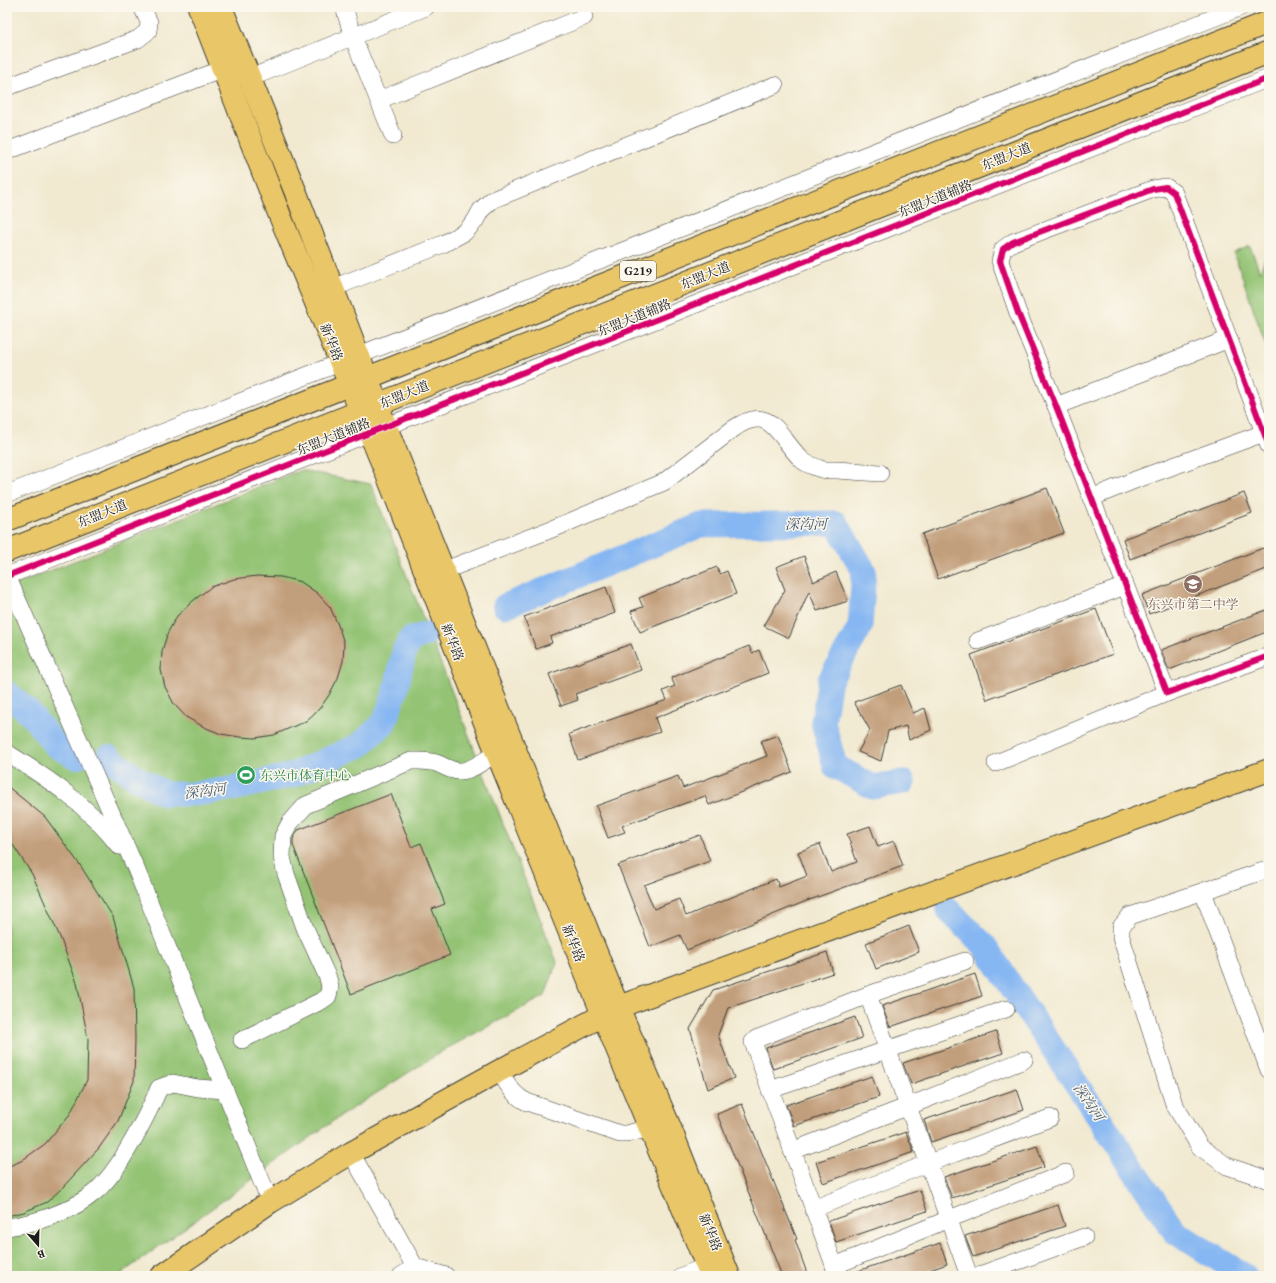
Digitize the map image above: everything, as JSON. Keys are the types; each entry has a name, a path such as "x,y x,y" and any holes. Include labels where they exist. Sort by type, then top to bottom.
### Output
{"main road":[{"name":"新华路","path":"199,7 280,216 350,359 359,381 497,753 610,1011 668,1125 729,1276"},
{"name":"新华路","path":"222,7 332,288 350,359"},
{"name":"G219","path":"7,520 1269,22"},
{"name":"东盟大道","path":"7,551 1269,52"},
{"name":"新华路","path":"378,430 443,572 610,1011 650,1128 709,1271"},
{"path":"162,1276 270,1202 351,1153 610,1011 1268,773"}],"street":[{"path":"7,87 138,38 148,31 149,22 142,7"},
{"path":"344,7 353,37 393,136"},
{"path":"250,78 426,7"},
{"path":"7,494 1241,7"},
{"path":"379,100 584,18"},
{"path":"7,151 223,69"},
{"name":"东盟大道辅路","path":"7,576 1269,78"},
{"path":"332,288 443,244 465,232 481,210 492,200 776,85"},
{"path":"1091,498 1135,480 1267,439 1179,204 1174,193 1166,187 1153,189 1013,242 1003,249 1000,261 1018,313 1056,406 1091,498 1125,586 1167,693"},
{"path":"1056,406 1229,339"},
{"path":"443,572 562,525 664,482 742,422 753,418 765,419 773,425 803,461 820,469 880,473"},
{"path":"7,576 136,869 270,1202"},
{"path":"978,641 1125,586"},
{"path":"996,763 1167,693 1269,656"},
{"path":"7,753 40,773 72,797 106,829 136,869"},
{"path":"242,1040 321,1001 328,996 330,986 328,978 305,928 286,874 282,857 283,836 290,822 306,805 411,761 425,760 437,763 446,769 460,771 469,769 497,753"},
{"path":"1269,869 1130,916 1121,927 1121,937 1174,1104 1200,1147 1227,1166 1269,1180"},
{"path":"1203,892 1269,1070"},
{"path":"965,961 868,996 756,1039 753,1042 836,1271 949,1219 1066,1173"},
{"path":"868,996 930,1163 969,1276"},
{"path":"770,1090 1006,1009"},
{"path":"792,1151 1024,1060"},
{"path":"499,1071 512,1092 518,1098 527,1102 620,1134 650,1128"},
{"path":"7,1227 46,1218 76,1205 95,1192 119,1166 153,1104 159,1088 173,1083 198,1088 225,1090"},
{"path":"813,1209 1050,1118"},
{"path":"351,1153 408,1271 446,1276"},
{"path":"977,1276 1084,1236"},
{"path":"682,1276 709,1271"}],"green space":[{"path":"1250,246 1260,272 1269,252 1269,355 1234,253"},
{"name":"东兴市体育中心","path":"301,470 371,484 557,962 545,996 444,1050 336,1119 118,1276 7,1276 7,588"}],"building":[{"path":"1047,488 1064,533 938,579 922,534"},
{"path":"1244,493 1252,513 1130,559 1123,539"},
{"path":"1263,548 1269,568 1149,614 1142,595"},
{"path":"804,556 813,582 836,572 848,601 817,611 809,591 789,638 764,626 785,590 776,567"},
{"path":"717,567 720,574 727,571 736,594 640,632 631,611 643,607 639,598"},
{"path":"257,576 281,577 301,582 317,593 330,607 338,625 344,643 343,661 338,678 329,695 320,708 306,721 274,735 255,738 221,734 186,717 174,704 165,687 161,670 162,651 168,632 177,616 194,600 211,587 234,579"},
{"path":"606,587 615,613 550,637 552,643 536,649 524,617"},
{"path":"1096,609 1113,654 987,700 971,655"},
{"path":"1269,609 1269,631 1169,670 1161,650"},
{"path":"631,644 641,670 575,694 578,700 561,706 549,674"},
{"path":"749,646 752,653 759,650 768,673 655,718 660,732 578,760 569,734 667,700 663,691 675,686 671,678"},
{"path":"901,685 913,713 925,708 931,730 909,740 906,726 888,731 881,761 858,752 870,730 854,702"},
{"path":"778,735 792,772 709,805 705,796 622,826 625,832 608,838 596,806 678,776 683,788 767,756 761,741"},
{"path":"7,786 45,817 80,865 113,917 134,988 135,1038 134,1081 118,1121 99,1148 47,1202 24,1212 7,1216 7,1167 21,1161 45,1144 70,1114 87,1080 88,1039 77,983 60,937 32,874 7,836"},
{"path":"391,794 411,847 421,843 445,904 432,909 450,955 351,994 293,845 293,839 298,830"},
{"path":"870,826 878,847 894,841 903,866 804,902 687,950 680,935 650,947 618,865 700,835 710,861 644,885 654,909 679,899 686,916 776,879 779,887 807,876 798,852 820,844 831,872 857,862 847,834"},
{"path":"909,926 919,952 876,969 866,943"},
{"path":"827,952 833,973 728,1008 718,1035 734,1078 708,1089 690,1029 713,990"},
{"path":"975,974 982,996 890,1027 882,1006"},
{"path":"855,1017 862,1038 773,1069 766,1048"},
{"path":"996,1032 1003,1053 911,1084 903,1063"},
{"path":"872,1076 879,1097 794,1126 786,1105"},
{"path":"1017,1089 1024,1110 931,1142 924,1120"},
{"path":"742,1104 797,1239 795,1240 808,1276 782,1276 717,1114"},
{"path":"906,1132 914,1152 823,1183 816,1162"},
{"path":"1037,1146 1044,1167 952,1198 944,1177"},
{"path":"920,1190 927,1211 836,1242 829,1221"},
{"path":"1058,1205 1065,1226 973,1257 965,1236"},
{"path":"940,1243 947,1264 913,1276 849,1276 849,1274"}],"waterway":[{"name":"深沟河","path":"505,606 701,525 836,523 864,571 860,627 830,680 823,722 835,766 873,787 903,782"},
{"name":"深沟河","path":"108,757 135,777 165,794 196,794 236,788 293,775 360,745 384,723 396,689 404,652 411,639 426,634"},
{"name":"深沟河","path":"7,693 30,713 55,745 76,757"},
{"name":"深沟河","path":"948,910 984,945 1175,1232 1245,1276"}],"cycle path":[{"path":"7,576 1269,78"},
{"path":"1269,446 1174,193 1166,187 1153,189 1013,242 1003,249 1000,261 1018,313 1056,406 1167,693 1269,656"}],"place":[{"name":"东兴市第二中学","path":"1193,584"},
{"name":"东兴市体育中心","path":"246,775"}]}
